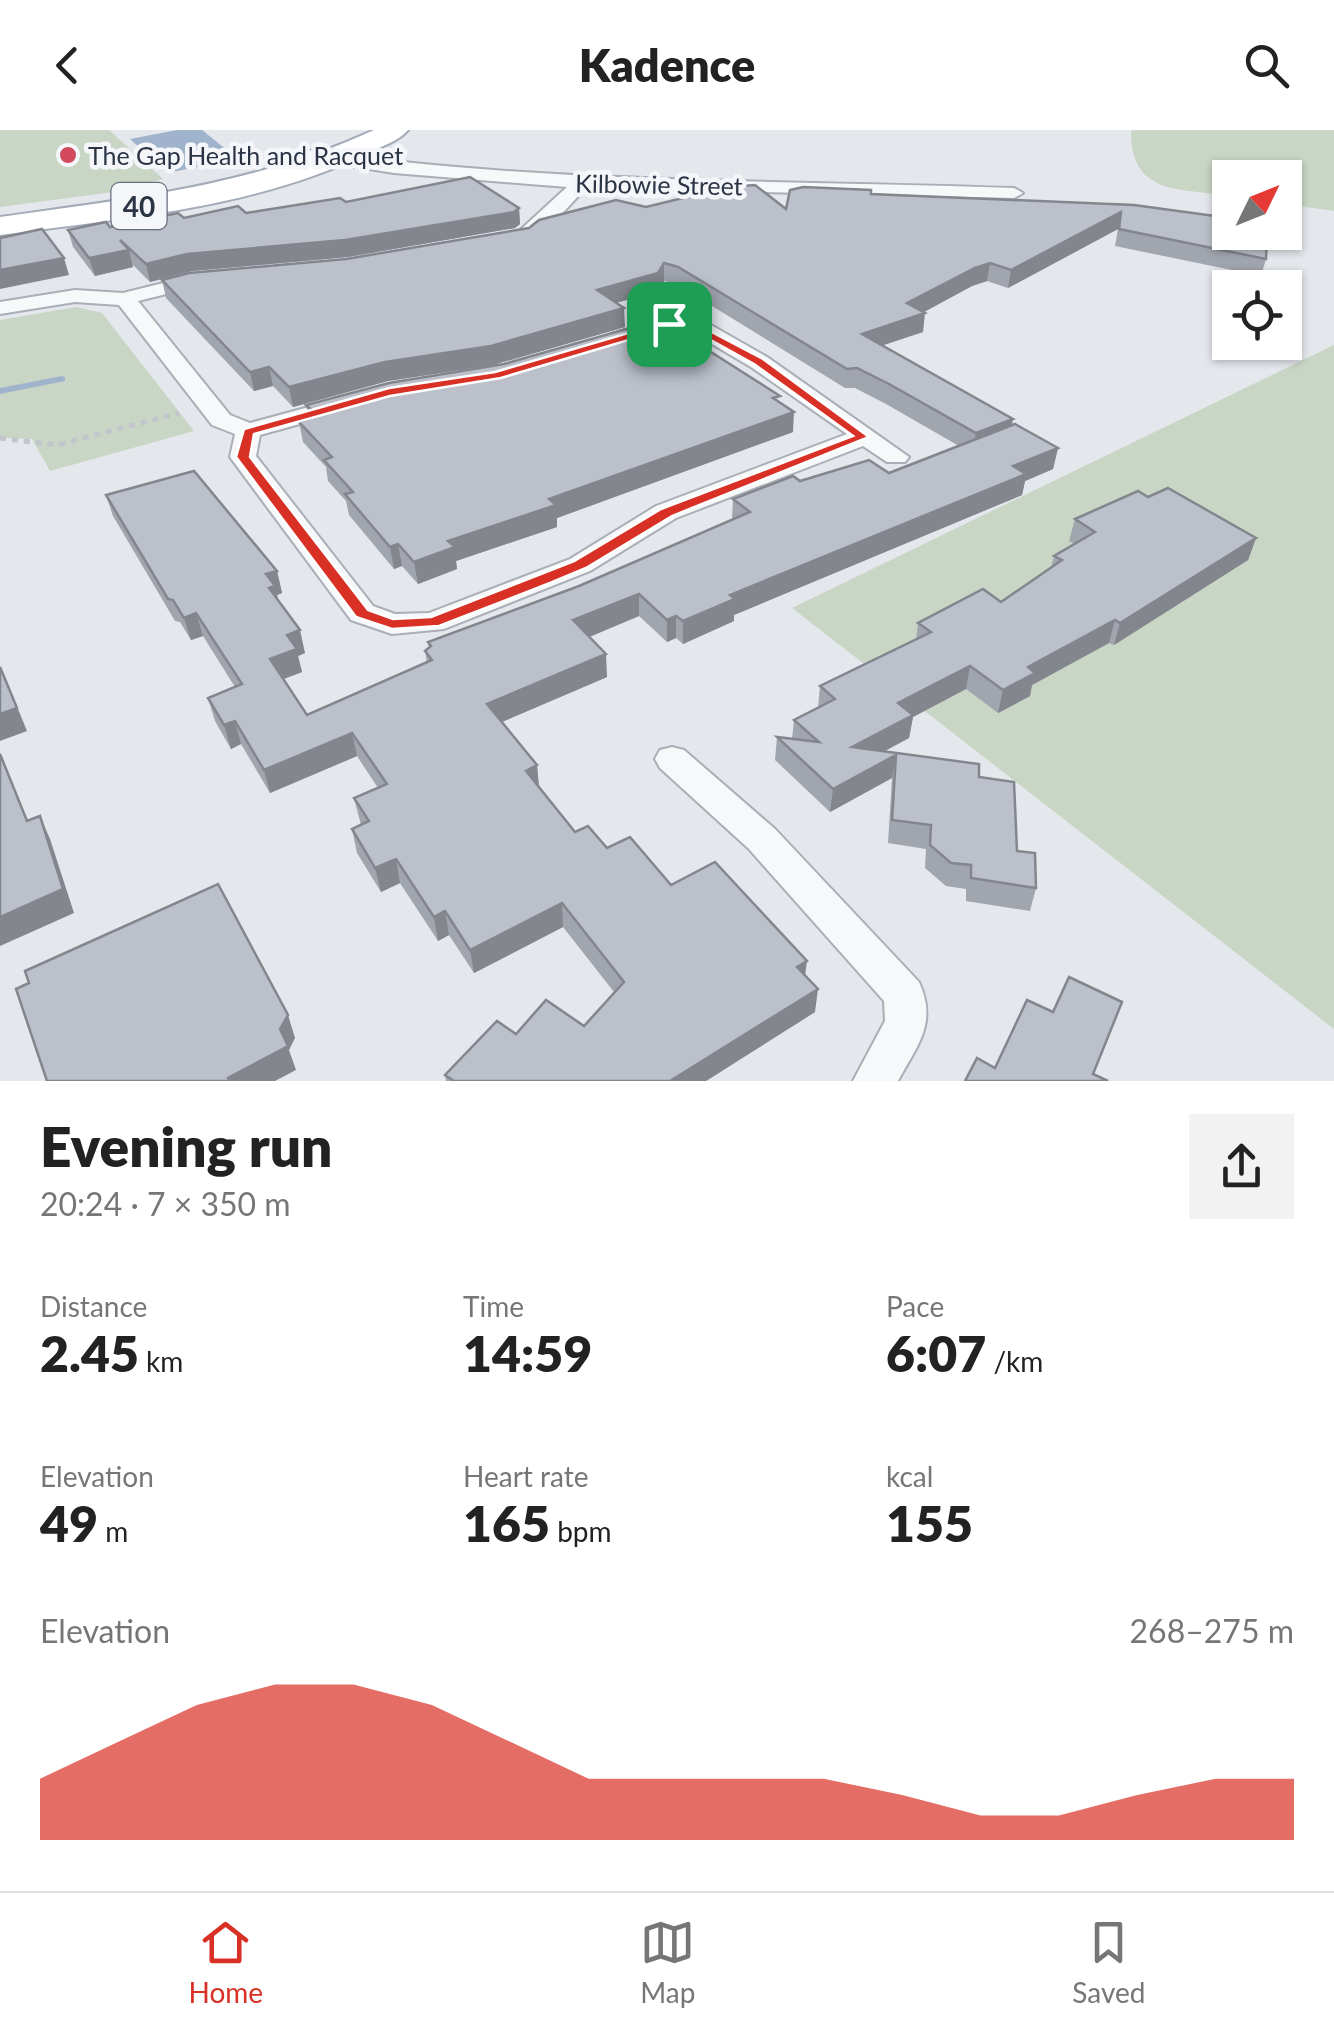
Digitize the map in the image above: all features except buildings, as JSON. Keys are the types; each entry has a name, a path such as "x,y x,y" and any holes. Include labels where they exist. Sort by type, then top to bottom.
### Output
{"main road":[{"name":"40","path":"0,226 170,201 276,177 367,130"},
{"name":"40","path":"0,216 192,186 319,157 396,130"}],"street":[{"name":"Kilbowie Street","path":"319,157 579,185 804,185 1014,193"},
{"path":"276,177 440,172"},
{"path":"484,244 523,237 579,185"},
{"path":"0,308 75,296 125,299 160,286 212,279"},
{"path":"125,299 227,424 248,432 371,397"},
{"path":"592,347 674,313 758,362 896,458"},
{"path":"248,432 243,457 362,613 392,624 433,622 544,580 580,565 666,512 863,437"},
{"path":"672,759 762,839 904,994 907,1022 874,1081"}],"path":[{"path":"0,438 57,444 212,405"}],"green space":[{"name":"The Gap Health and Racquet","path":"0,130 109,130 163,179 113,192 0,207"},
{"path":"1334,130 1334,211 1302,206 1302,160 1212,160 1212,194 1162,185 1139,167 1133,152 1131,131"},
{"path":"76,307 102,313 194,431 50,471 32,439 0,438 0,320"},
{"path":"1334,345 1334,1029 792,608"}],"water":[{"path":"177,130 202,130 238,159 167,173 130,139"}],"waterway":[{"path":"0,391 62,379"}],"place":[{"name":"The Gap Health and Racquet","path":"68,155"}],"route":[{"path":"683,320 758,362 863,437 666,512 580,565 544,580 433,622 392,624 362,613 243,457 248,432 389,392 496,376 669,324 683,320"}]}
